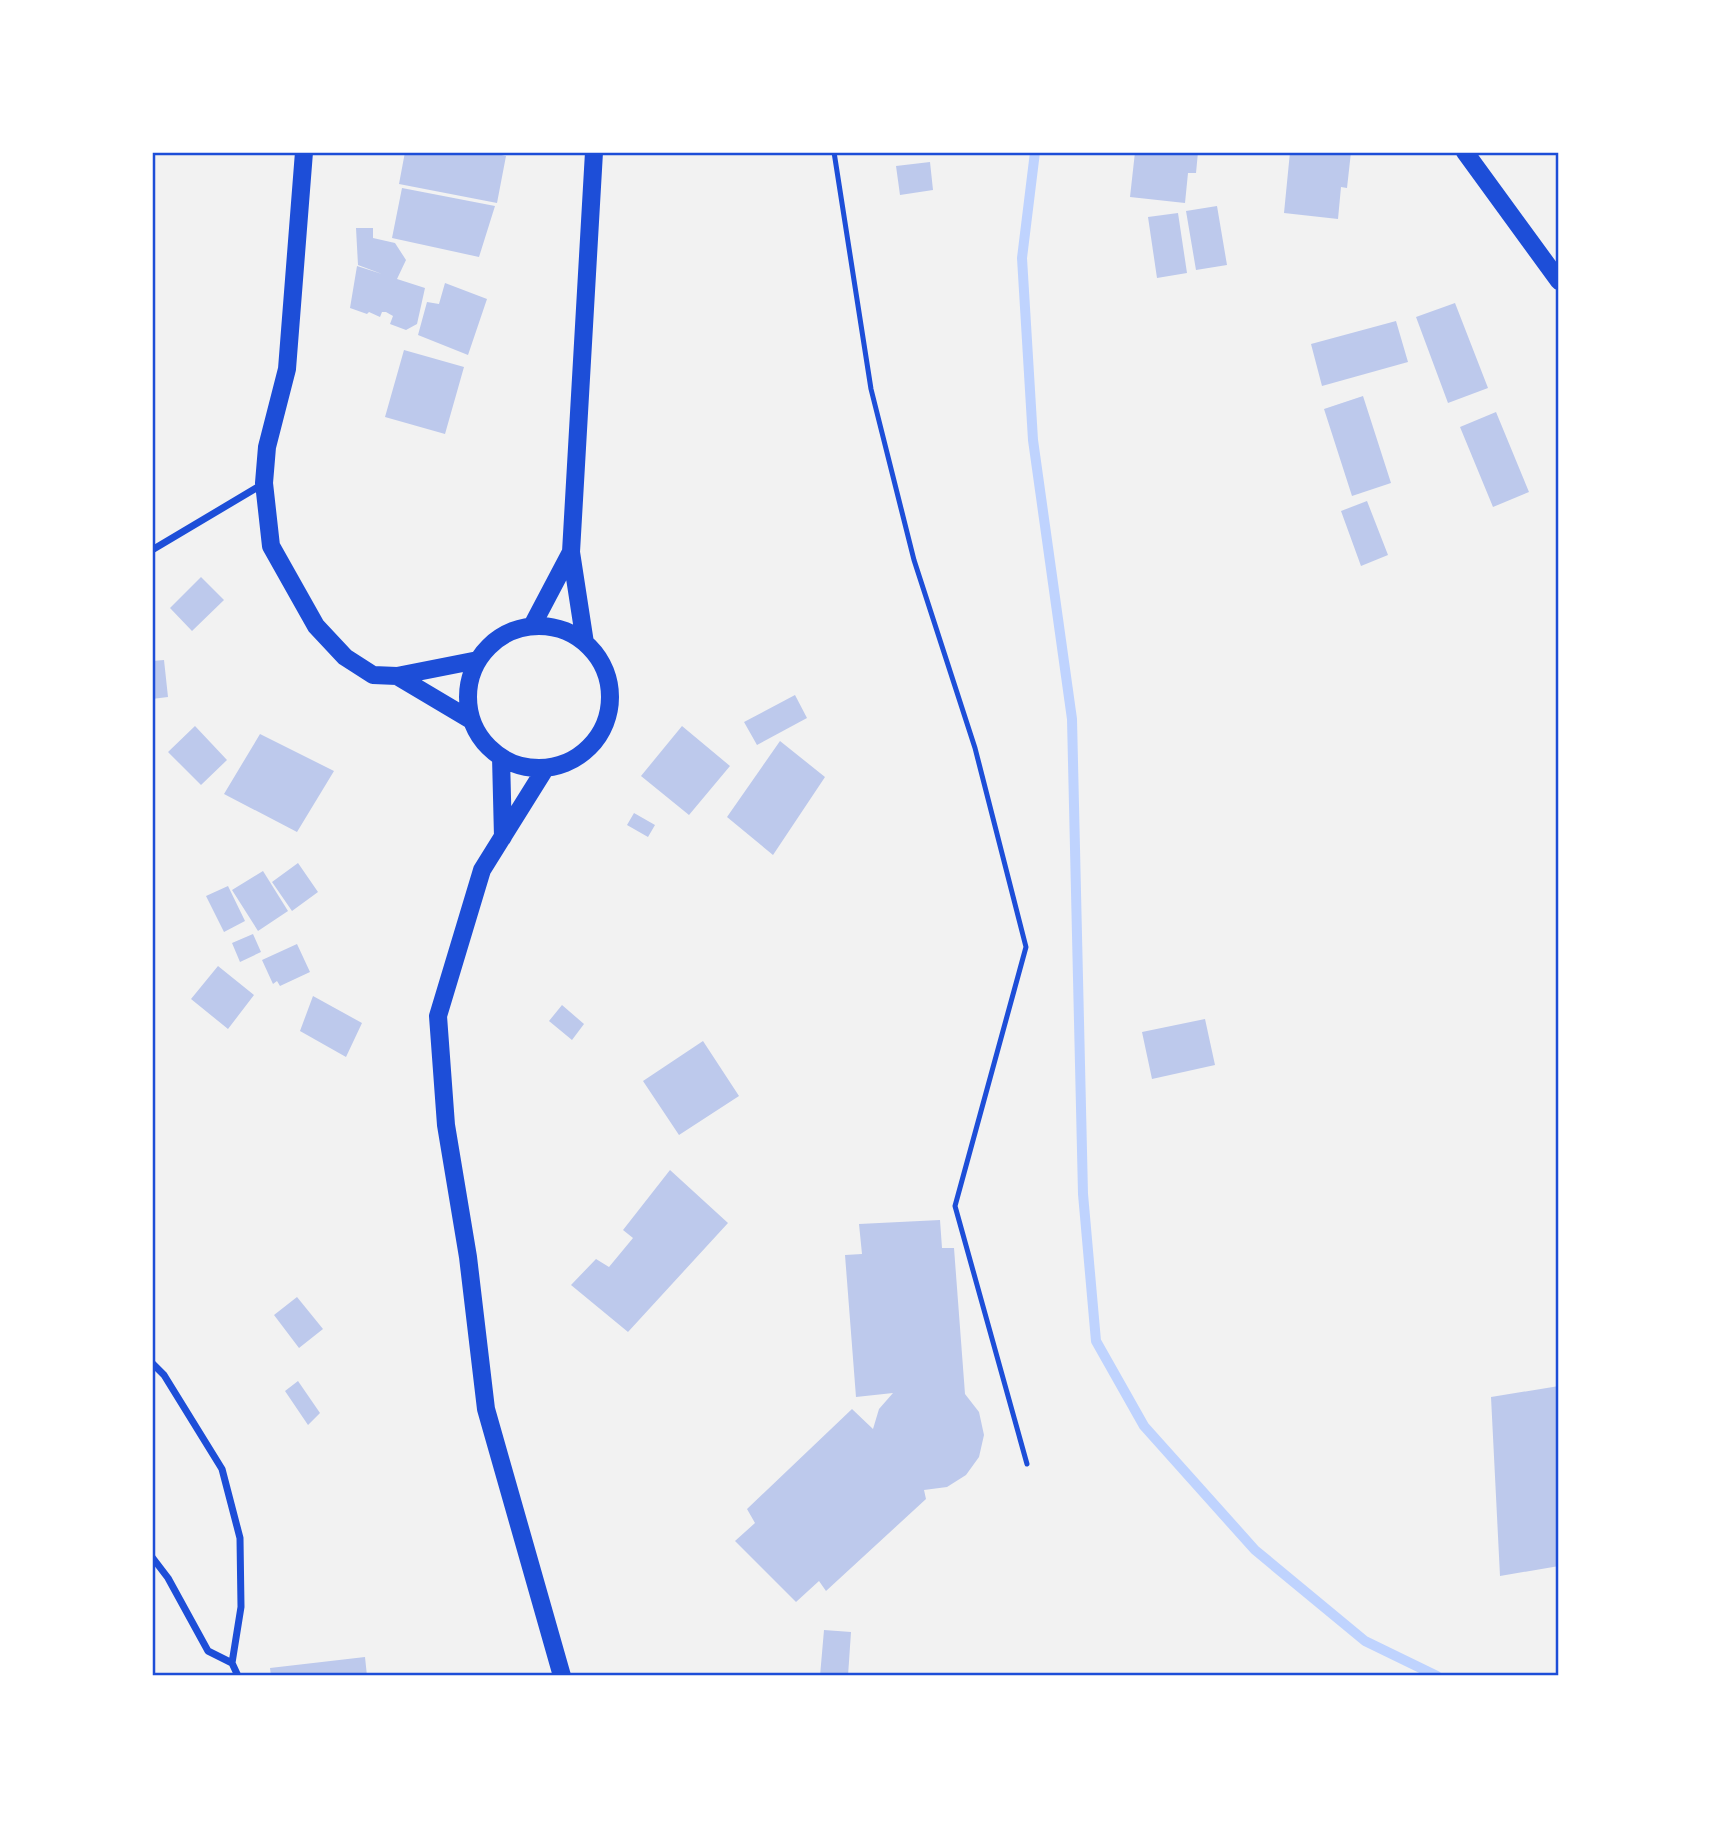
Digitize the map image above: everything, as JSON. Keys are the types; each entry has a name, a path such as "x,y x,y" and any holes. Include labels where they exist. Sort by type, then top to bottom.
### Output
{"main road":[{"path":"304,152 287,369 267,447 264,483 271,546 316,626 345,657 373,675 397,676 478,660"},
{"path":"585,643 571,552 594,152"},
{"path":"1465,152 1559,281"},
{"path":"532,626 571,552"},
{"path":"532,626 569,632 585,643 598,657 607,673 610,692 610,710 604,728 594,744 564,765 545,769 522,767 500,757 483,741 471,720 468,689 478,660 492,643 510,632 532,626"},
{"path":"397,676 471,720"},
{"path":"500,757 503,837"},
{"path":"545,769 482,870 438,1016 446,1125 468,1257 486,1409 562,1676"}],"street":[{"path":"152,550 264,483"},
{"path":"152,1363 164,1375 222,1469 240,1538 241,1607 232,1663 238,1676"},
{"path":"152,1557 168,1578 208,1651 232,1663"}],"lane":[{"path":"834,152 872,389 914,559 975,748 1026,947 955,1206 1027,1464"}],"building":[{"path":"405,152 488,152 506,156 497,203 399,184"},
{"path":"1135,152 1198,152 1196,173 1188,173 1185,203 1130,197"},
{"path":"1290,152 1351,152 1347,188 1341,187 1338,219 1284,213"},
{"path":"930,162 933,190 900,195 896,166"},
{"path":"402,188 495,206 479,257 392,238"},
{"path":"1217,206 1227,265 1196,270 1186,211"},
{"path":"1178,213 1187,273 1157,278 1148,217"},
{"path":"356,228 373,228 373,238 395,243 406,260 397,279 425,288 417,324 406,330 390,324 393,316 386,312 382,312 380,317 350,308 357,266 382,274 358,265"},
{"path":"445,283 487,299 468,355 418,335 427,302 439,304"},
{"path":"1455,303 1488,388 1448,403 1416,317"},
{"path":"1396,321 1408,362 1322,386 1311,344"},
{"path":"404,350 464,367 445,434 385,417"},
{"path":"1363,396 1391,483 1352,496 1324,409"},
{"path":"1496,412 1529,492 1493,507 1460,427"},
{"path":"1367,501 1388,555 1361,566 1341,511"},
{"path":"201,577 224,600 192,631 170,608"},
{"path":"164,660 168,697 152,699 152,661"},
{"path":"795,695 807,718 757,745 744,722"},
{"path":"195,726 227,760 201,785 168,752"},
{"path":"682,726 730,766 689,815 641,776"},
{"path":"260,734 334,771 297,832 224,794"},
{"path":"780,741 825,777 773,855 727,817"},
{"path":"634,813 655,825 648,837 627,825"},
{"path":"298,863 318,892 292,911 272,882"},
{"path":"263,871 288,911 258,931 232,890"},
{"path":"228,886 245,921 224,932 206,896"},
{"path":"253,934 261,952 240,962 232,943"},
{"path":"297,944 310,972 280,986 277,981 273,984 262,960"},
{"path":"218,966 254,995 228,1029 191,999"},
{"path":"313,996 362,1023 346,1057 300,1031"},
{"path":"562,1005 584,1024 572,1040 549,1021"},
{"path":"1205,1019 1215,1065 1152,1079 1142,1032"},
{"path":"703,1041 739,1096 679,1135 643,1081"},
{"path":"670,1170 728,1223 628,1332 571,1285 596,1259 609,1267 633,1238 623,1230"},
{"path":"940,1220 942,1248 954,1248 965,1394 979,1412 984,1435 979,1457 966,1475 947,1487 924,1490 926,1499 826,1591 819,1581 796,1602 735,1541 755,1523 747,1509 852,1409 873,1429 879,1409 893,1393 856,1397 845,1255 862,1254 859,1224"},
{"path":"297,1297 323,1329 299,1348 274,1315"},
{"path":"298,1381 320,1413 308,1425 285,1391"},
{"path":"1559,1386 1559,1566 1500,1576 1491,1397"},
{"path":"824,1630 851,1632 848,1676 820,1676"},
{"path":"365,1657 367,1676 271,1676 270,1668"}],"waterway":[{"path":"1035,152 1022,258 1033,440 1072,719 1083,1194 1096,1341 1144,1426 1255,1550 1365,1641 1437,1676"}]}
